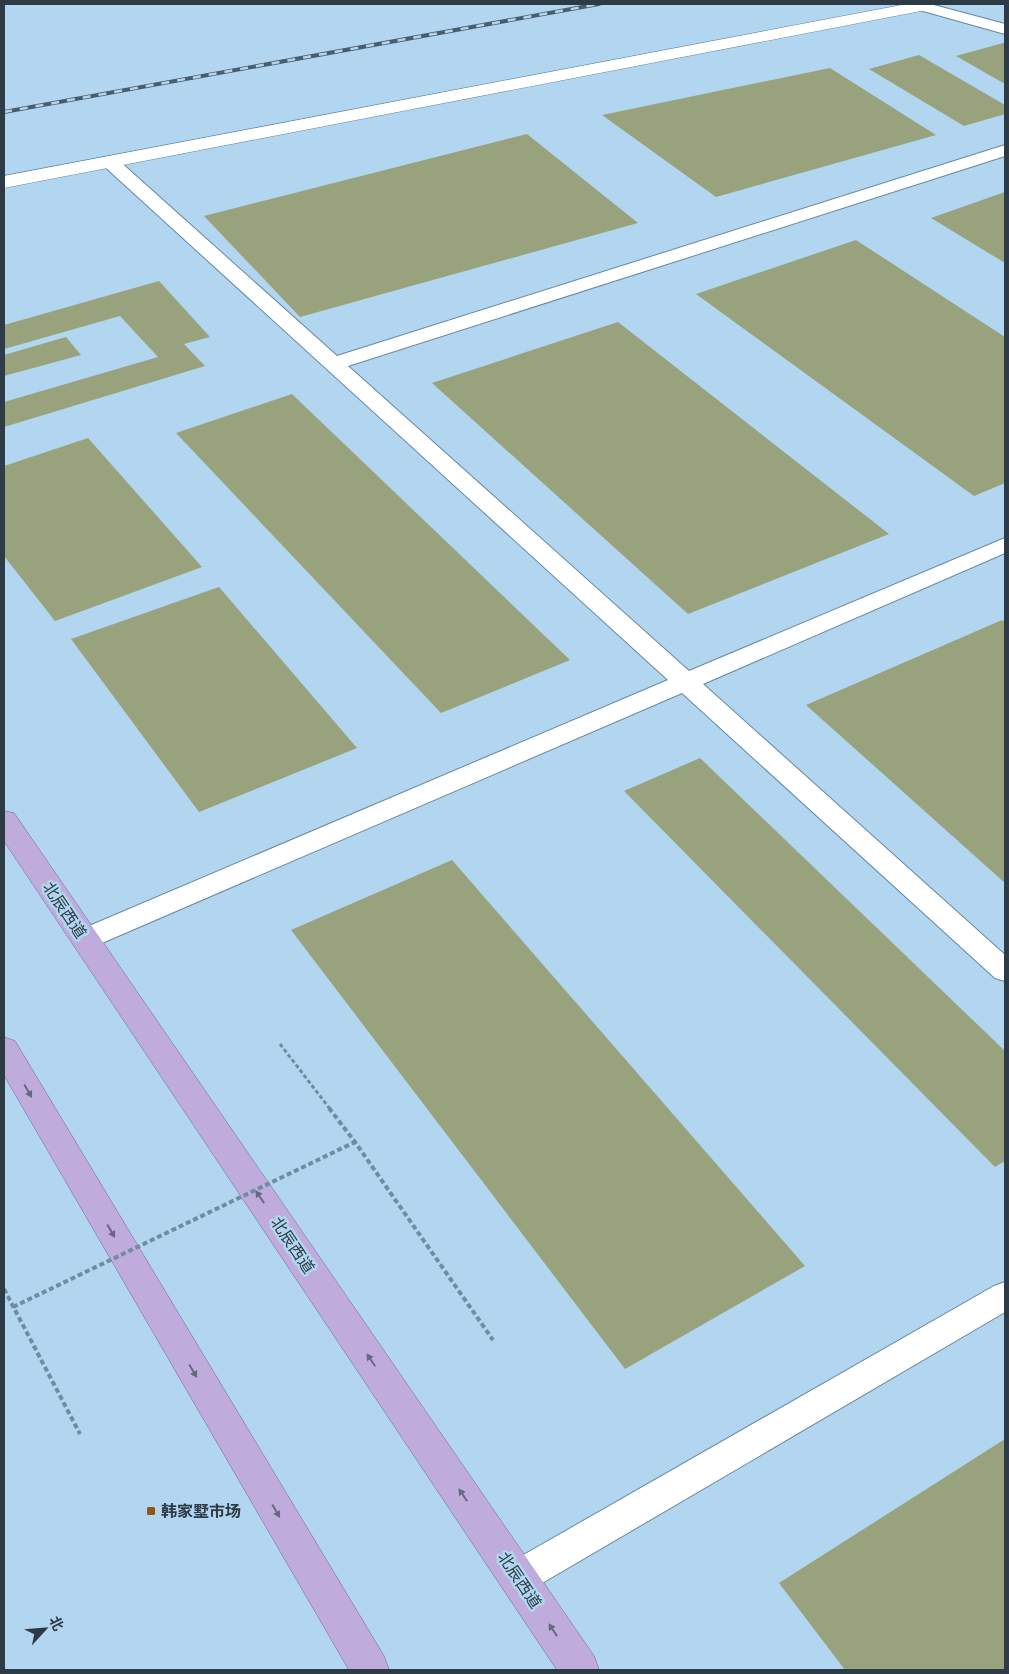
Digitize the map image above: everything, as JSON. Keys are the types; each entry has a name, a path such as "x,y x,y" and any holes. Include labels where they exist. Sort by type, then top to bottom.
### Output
{"main road":[{"name":"北辰西道","path":"4,820 519,1577 580,1670"},
{"path":"4,1049 370,1670"}],"street":[{"path":"4,182 111,163 920,6"}],"lane":[{"path":"920,6 1005,29"},
{"path":"334,364 1005,150"},
{"path":"111,163 1005,971"},
{"path":"85,940 1005,545"},
{"path":"519,1577 1005,1296"}],"path":[{"path":"280,1044 355,1142 493,1340"},
{"path":"13,1307 355,1142"},
{"path":"4,1290 80,1434"}],"building":[{"path":"1005,44 1005,84 956,56"},
{"path":"919,55 1005,105 1005,114 964,126 869,69"},
{"path":"830,68 936,135 716,197 602,115"},
{"path":"527,134 638,223 300,317 204,216"},
{"path":"1005,192 1005,263 931,218"},
{"path":"856,240 1005,337 1005,483 974,496 696,294"},
{"path":"159,281 210,337 184,344 205,366 4,427 4,402 158,357 120,316 4,349 4,325"},
{"path":"618,322 889,534 688,614 432,383"},
{"path":"66,337 81,355 4,376 4,355"},
{"path":"292,394 570,660 441,713 176,433"},
{"path":"88,438 202,567 55,621 4,556 4,466"},
{"path":"219,587 357,748 199,812 71,639"},
{"path":"1002,620 1005,622 1005,883 806,705"},
{"path":"700,758 1005,1051 1005,1161 995,1167 624,791"},
{"path":"452,860 805,1266 625,1369 291,930"},
{"path":"1005,1439 1005,1670 845,1670 779,1583"}],"railway":[{"path":"4,112 599,4"}],"place":[{"name":"韩家墅市场","path":"151,1511"}]}
